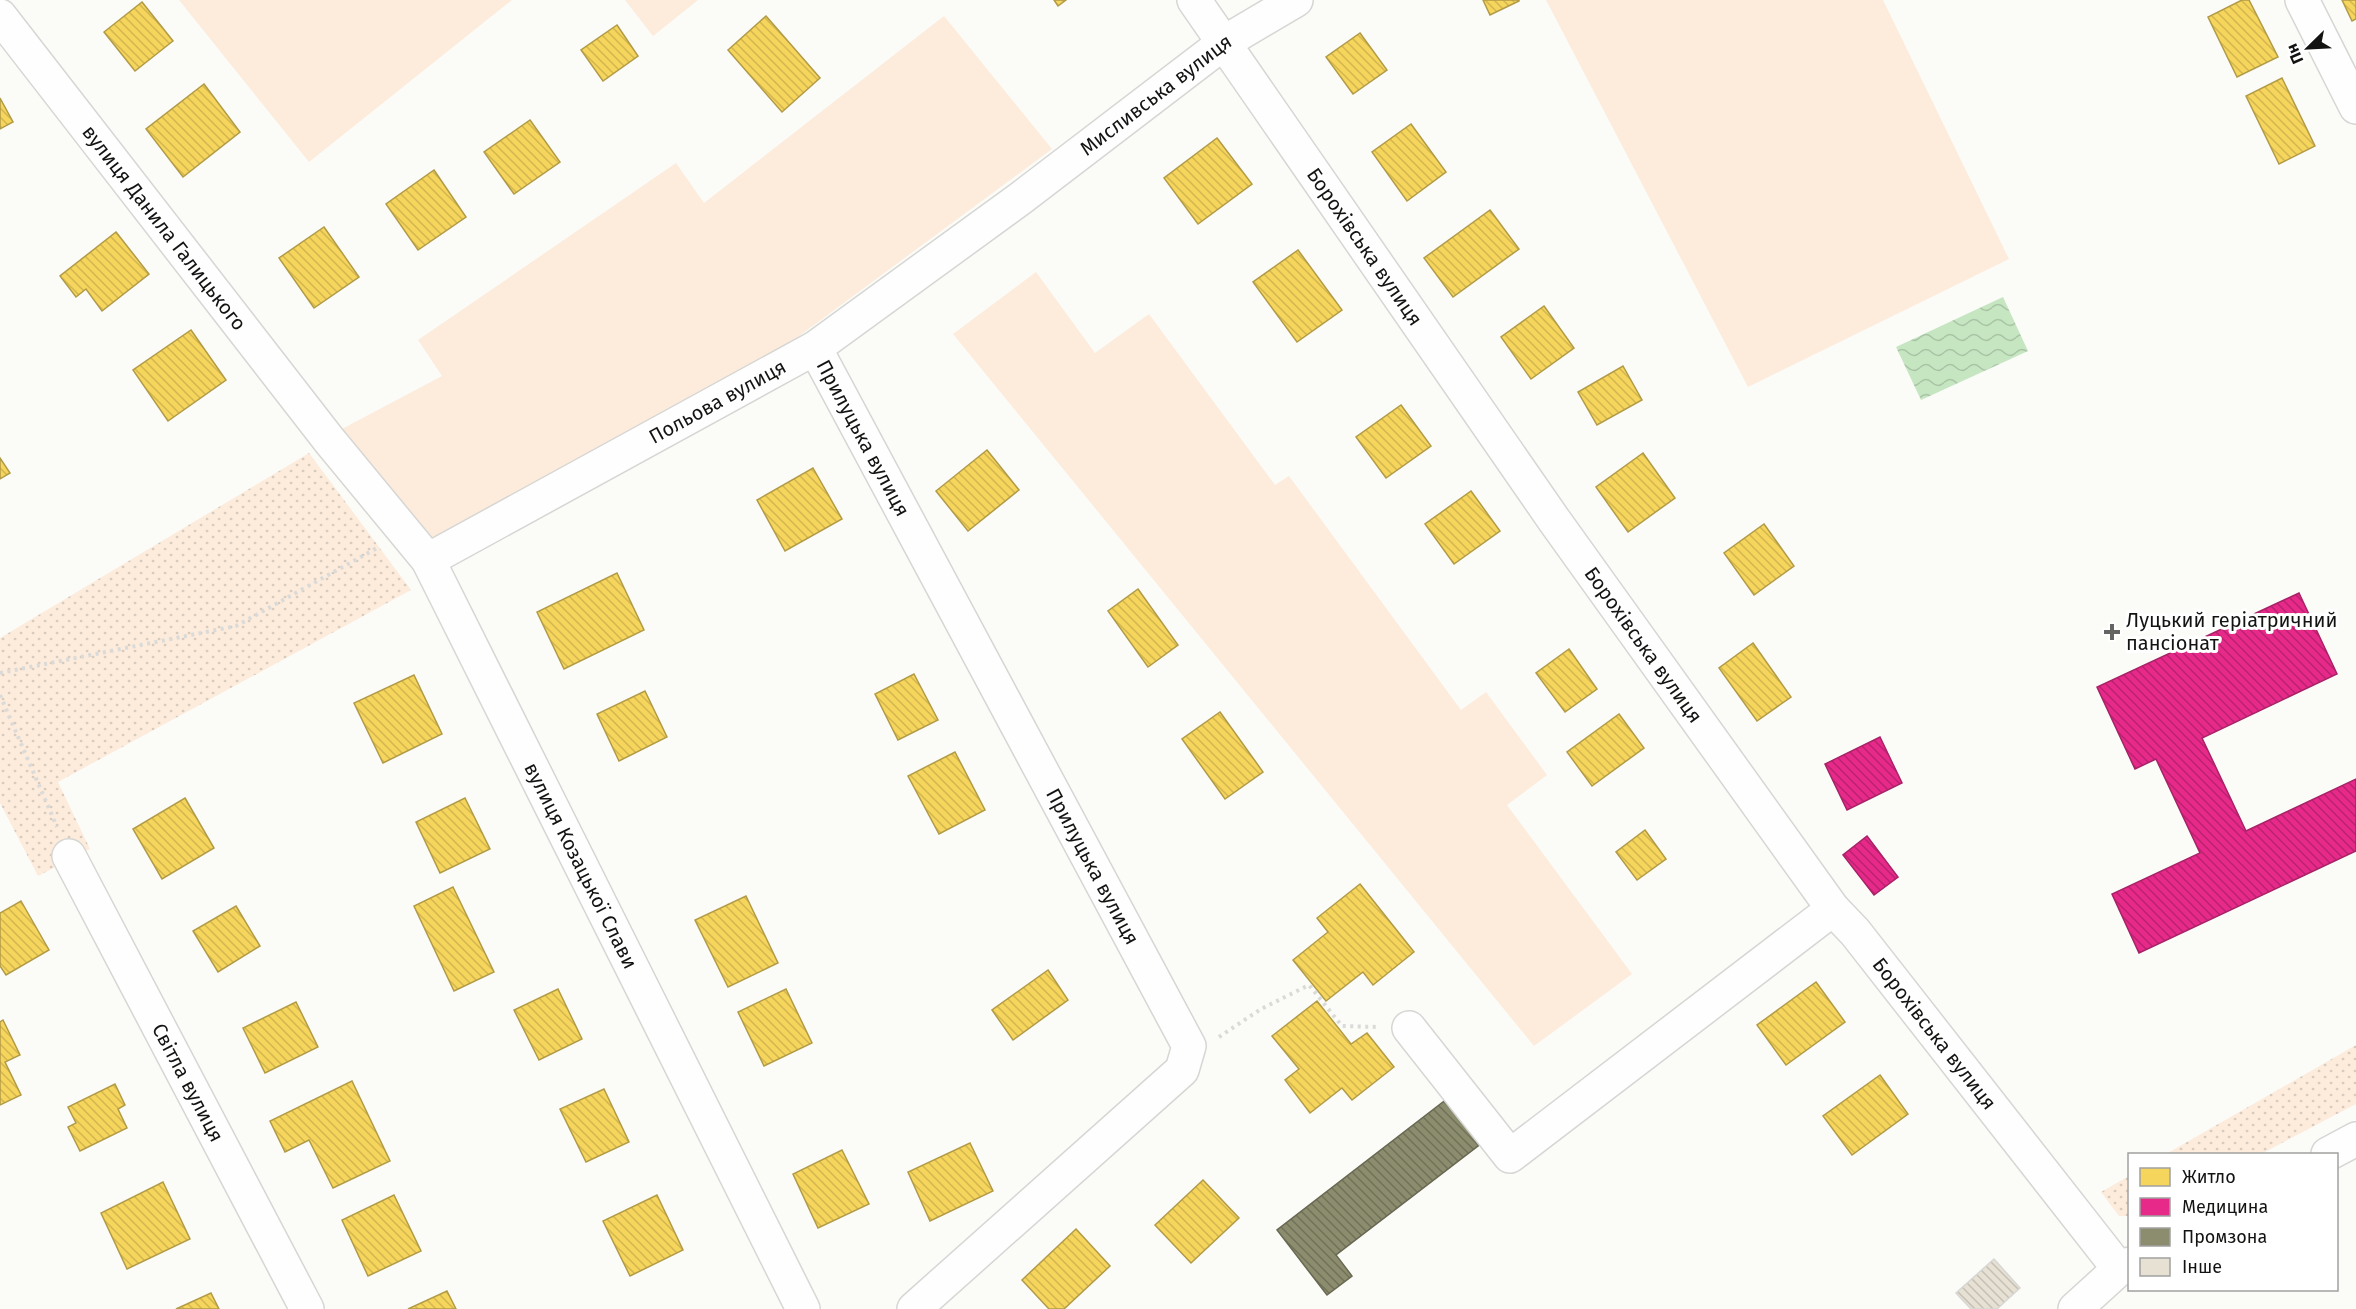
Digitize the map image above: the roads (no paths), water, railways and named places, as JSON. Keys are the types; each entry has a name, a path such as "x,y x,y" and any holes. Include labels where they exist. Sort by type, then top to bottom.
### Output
{"street":[{"name":"Борохівська вулиця","path":"1194,0 1554,520 1833,909 1855,932 2125,1266"},
{"name":"Мисливська вулиця","path":"1021,198 1225,42 1296,0"},
{"path":"2301,0 2356,107"},
{"name":"вулиця Данила Галицького","path":"0,16 329,440"},
{"name":"Польова вулиця","path":"428,560 815,348 1021,198"},
{"name":"Прилуцька вулиця","path":"815,348 1189,1046 1182,1070 914,1309"},
{"name":"вулиця Козацької Слави","path":"329,440 428,560 803,1309"},
{"name":"Світла вулиця","path":"69,856 307,1309"},
{"path":"1408,1028 1510,1156 1833,909"},
{"path":"2332,1153 2356,1139"},
{"path":"2075,1309 2125,1266"}],"water":[{"path":"2003,297 2028,351 1921,400 1896,347"}],"place":[{"name":"Луцький геріатричний пансіонат","path":"2112,632"}]}
